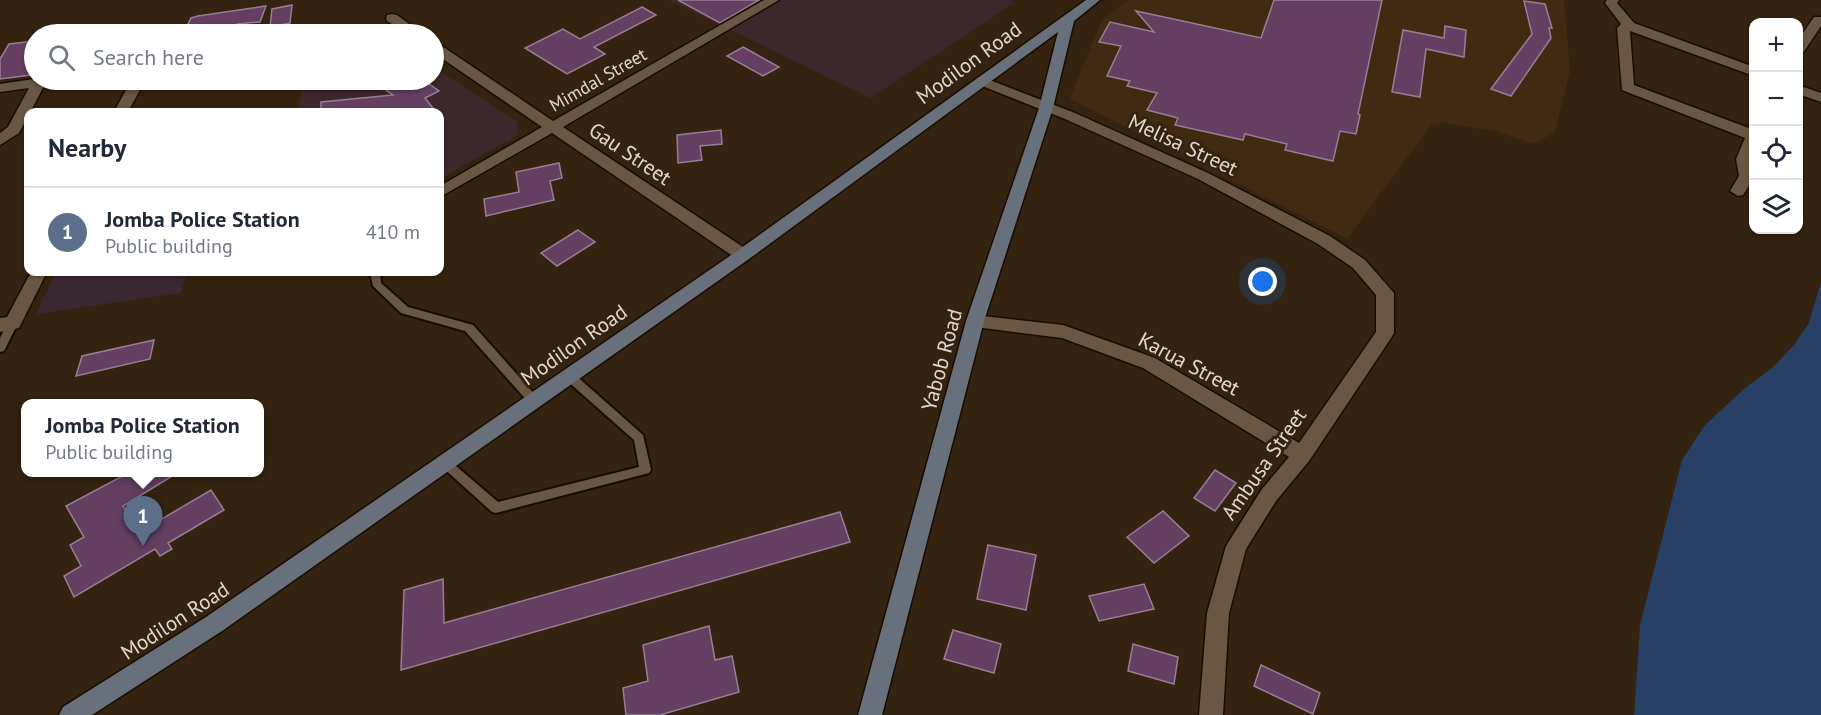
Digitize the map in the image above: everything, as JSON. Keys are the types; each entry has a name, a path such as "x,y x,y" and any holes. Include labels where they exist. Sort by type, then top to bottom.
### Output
{"main road":[{"name":"Modilon Road","path":"71,715 214,624 743,255 1094,0"},
{"name":"Yabob Road","path":"870,715 975,321 1046,108 1068,19"}],"street":[{"name":"Mimdal Street","path":"444,190 773,0"},
{"path":"1613,0 1611,3 1629,26 1749,70"},
{"path":"392,18 401,24"},
{"path":"1803,44 1820,20"},
{"path":"1629,26 1623,28 1627,87 1749,133"},
{"name":"Gau Street","path":"444,54 743,255"},
{"name":"Melisa Street","path":"982,81 1203,176 1324,240 1359,264"},
{"path":"0,88 24,84"},
{"path":"25,108 35,90"},
{"path":"123,108 131,90"},
{"path":"1803,91 1821,98"},
{"path":"0,140 14,129 24,110"},
{"path":"1738,191 1747,176 1743,159 1749,145"},
{"name":"Ambusa Street","path":"1211,715 1218,613 1236,546 1269,495 1302,455 1336,402 1386,333 1385,293 1359,264"},
{"path":"6,324 36,276"},
{"name":"Karua Street","path":"975,321 1063,332 1149,363 1302,455"}],"lane":[{"path":"375,276 376,284 405,310 469,328 534,401"},
{"path":"0,348 6,324"},
{"path":"445,463 496,508 645,470 639,438 569,376"}],"shaded area":[{"path":"669,0 1010,0 1015,2 870,98"},
{"path":"1128,0 1564,0 1570,71 1555,132 1534,144 1498,132 1442,122 1431,125 1347,239 1070,99 1102,20"},
{"path":"444,74 517,122 518,135 444,177 444,108 297,108 302,90 444,90"},
{"path":"54,276 186,276 181,293 36,314"}],"water":[{"path":"1821,282 1821,715 1634,715 1640,625 1682,460 1705,425 1744,389 1772,368 1794,345 1809,323"}],"building":[{"path":"678,0 759,0 720,23"},
{"path":"1274,0 1382,0 1358,114 1360,115 1356,134 1340,131 1333,161 1285,150 1287,144 1245,134 1243,140 1175,125 1178,118 1147,110 1157,93 1127,86 1130,81 1107,76 1121,46 1099,42 1110,22 1154,32 1136,11 1261,38"},
{"path":"1524,1 1545,4 1552,28 1549,28 1551,38 1511,96 1491,89 1532,34"},
{"path":"292,5 290,23 270,24 272,9"},
{"path":"266,6 260,22 188,24 191,18"},
{"path":"642,7 656,15 594,47 605,54 567,74 525,48 563,29 580,39"},
{"path":"1445,26 1466,30 1464,57 1426,49 1420,97 1392,92 1403,30 1444,38"},
{"path":"24,42 24,76 0,79 0,59 9,44"},
{"path":"743,47 779,67 763,76 727,56"},
{"path":"386,90 439,91 425,98 433,108 321,108 321,102 393,95"},
{"path":"721,130 722,144 700,146 702,160 678,163 677,135"},
{"path":"559,163 562,178 550,181 554,200 486,216 484,199 519,192 516,172"},
{"path":"578,230 595,242 557,266 541,253"},
{"path":"154,340 150,359 76,376 82,356"},
{"path":"1215,470 1236,483 1215,511 1194,498"},
{"path":"121,477 171,477 123,506 138,533 211,490 224,510 168,543 172,549 160,556 155,549 74,597 64,576 81,566 70,545 84,537 66,506"},
{"path":"1163,511 1189,536 1154,563 1127,537"},
{"path":"840,512 850,542 401,670 404,590 443,579 444,623"},
{"path":"988,545 1036,555 1026,610 977,599"},
{"path":"1144,584 1154,609 1099,621 1089,596"},
{"path":"709,626 715,660 732,656 739,692 660,715 626,715 623,688 648,681 643,645"},
{"path":"953,630 1001,644 994,673 944,659"},
{"path":"1133,644 1178,657 1174,684 1128,671"},
{"path":"1261,665 1320,693 1313,714 1254,686"}],"place":[{"name":"Jomba Police Station","path":"143,546"}]}
